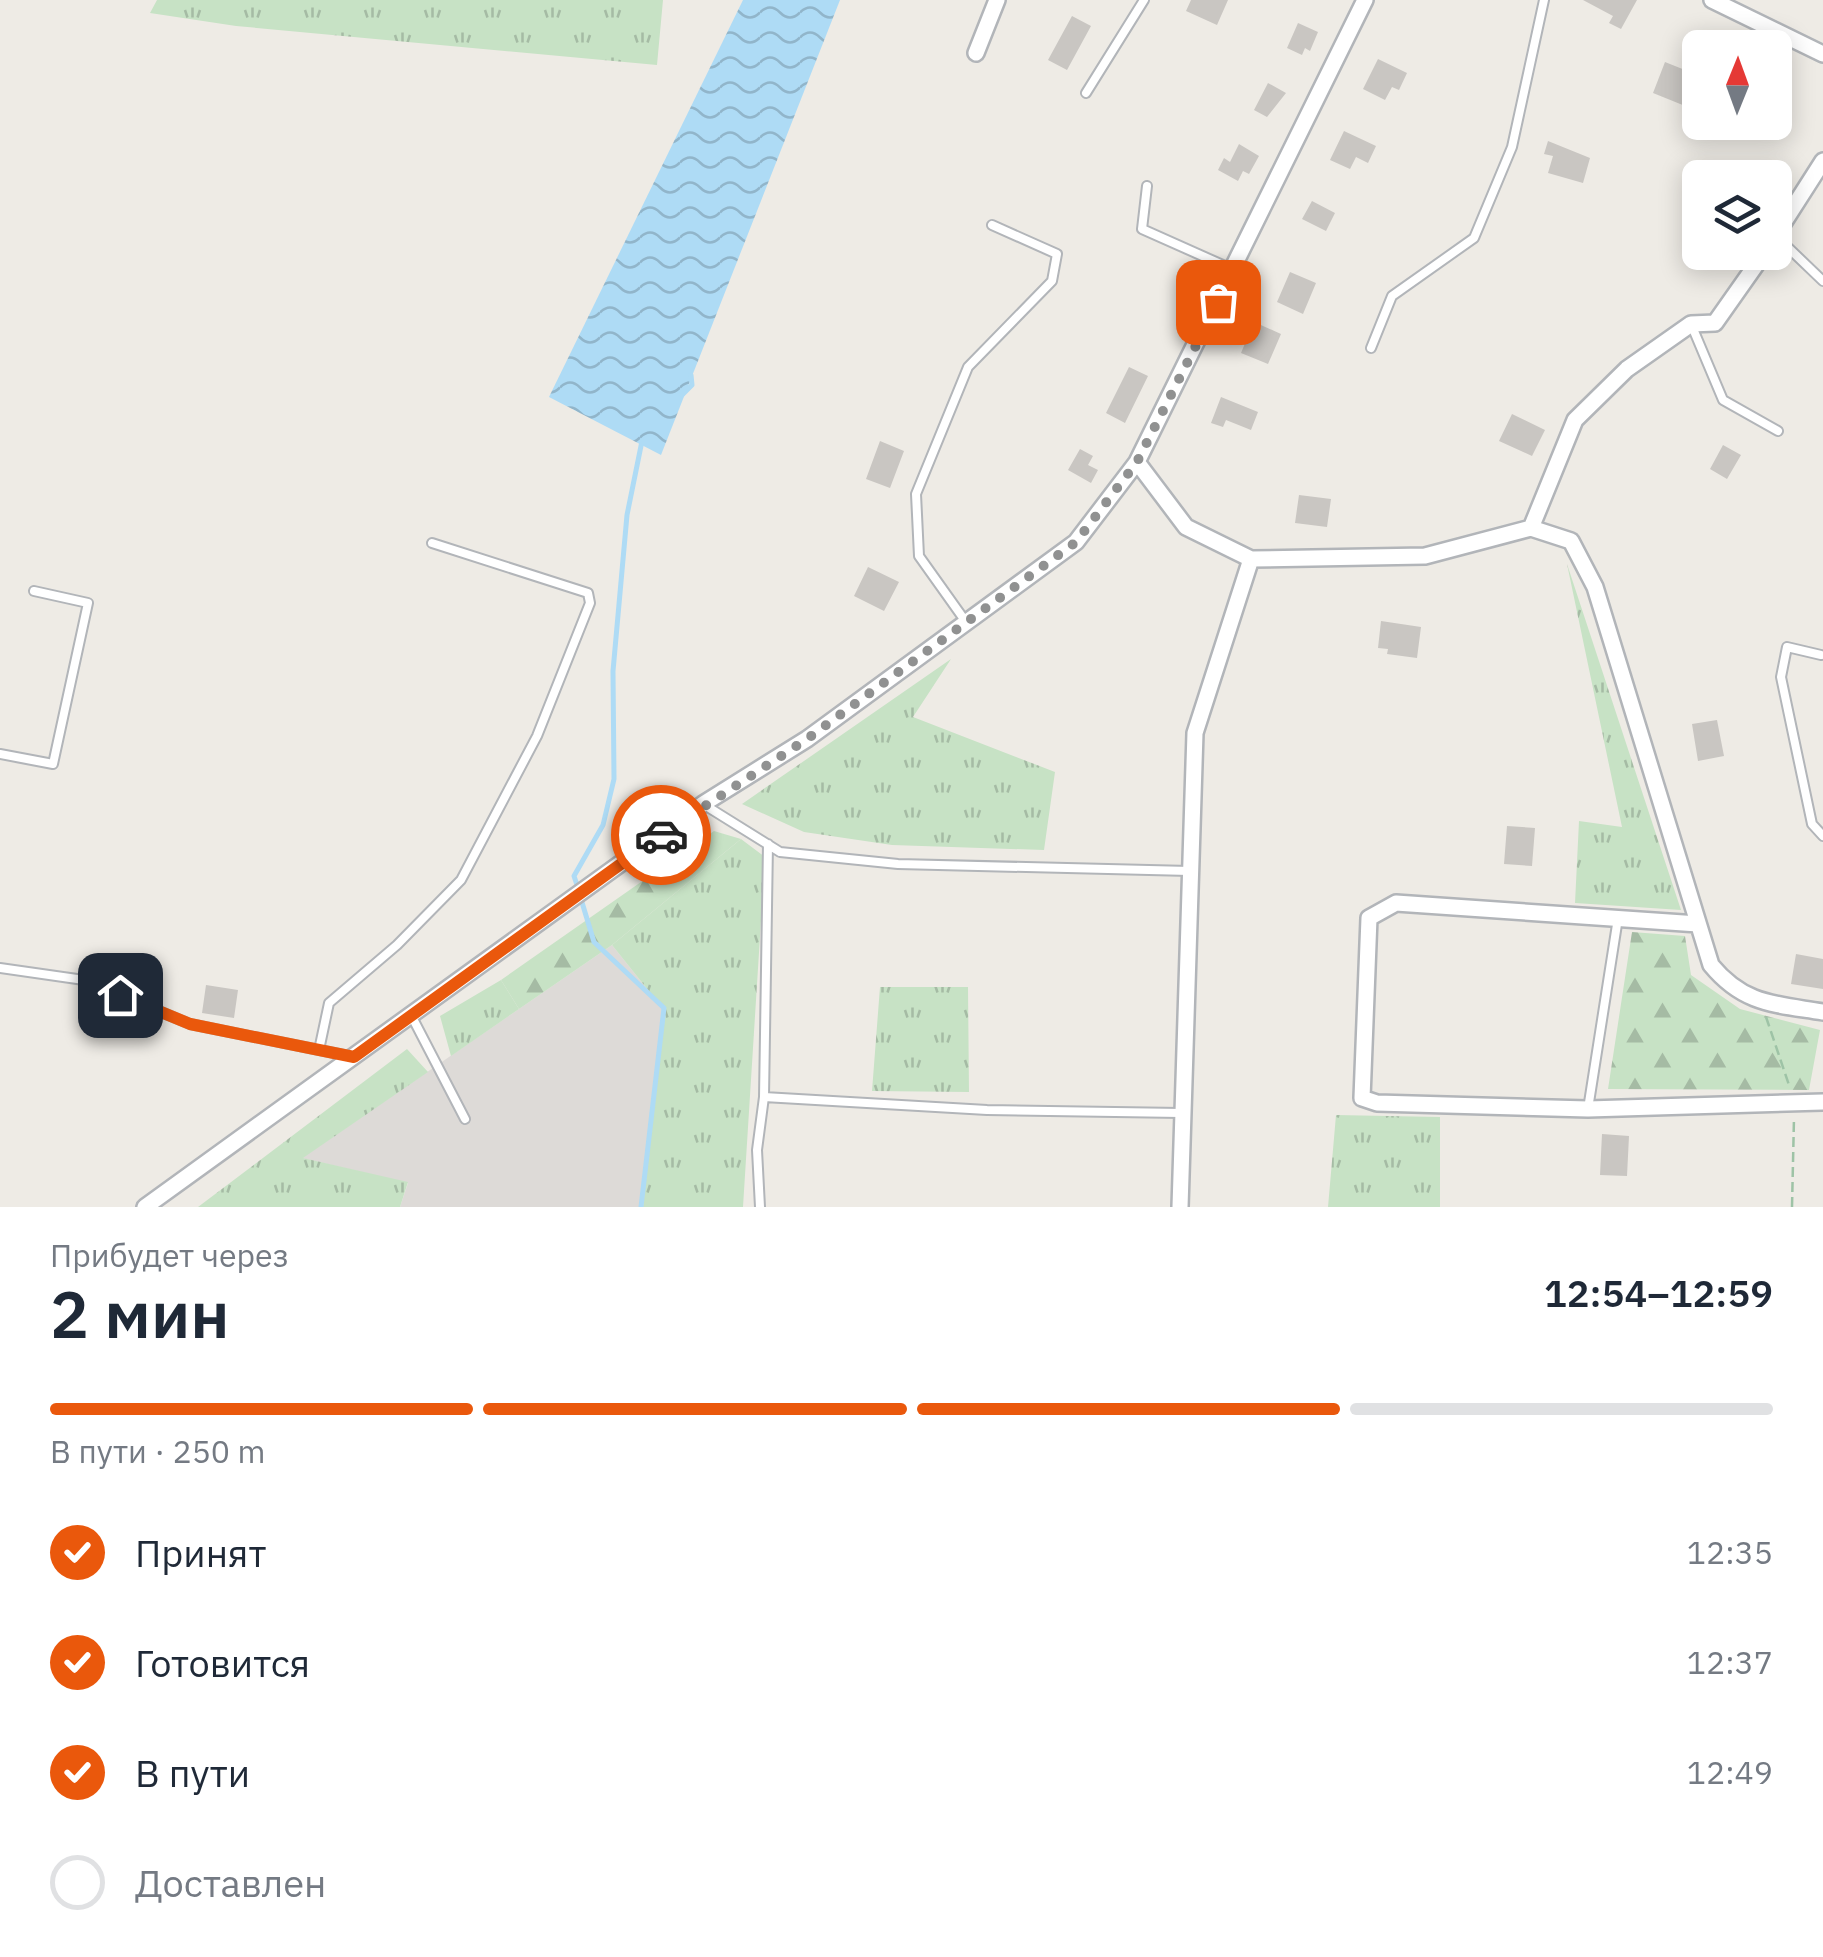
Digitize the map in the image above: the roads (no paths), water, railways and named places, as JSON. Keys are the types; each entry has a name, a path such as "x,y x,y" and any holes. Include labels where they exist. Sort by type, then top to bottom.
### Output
{"street":[{"path":"976,54 997,0"},
{"path":"145,1207 703,804 807,739 1076,542 1137,462 1365,0"},
{"path":"1712,0 1823,54"},
{"path":"1792,209 1823,161"},
{"path":"1530,528 1574,420 1627,369 1691,324 1715,323 1752,270"},
{"path":"1137,462 1186,527 1251,559 1425,556 1530,528 1571,541 1594,587 1711,965 1730,989 1760,1002 1823,1012"},
{"path":"1180,1207 1195,732 1251,559"},
{"path":"1698,924 1396,904 1368,918 1362,1098 1377,1103 1588,1109 1823,1102"}],"lane":[{"path":"1086,93 1144,0"},
{"path":"1371,348 1392,296 1474,238 1512,147 1544,0"},
{"path":"1147,186 1142,229 1234,270"},
{"path":"966,622 919,556 916,494 968,366 1052,281 1056,254 992,224"},
{"path":"1792,252 1823,282"},
{"path":"1691,324 1722,400 1778,431"},
{"path":"319,1050 329,1002 397,946 461,880 537,736 590,603 588,593 432,543"},
{"path":"0,754 53,764 88,603 34,591"},
{"path":"1820,655 1787,648 1780,678 1812,824 1823,836"},
{"path":"703,804 780,852 898,864 1190,871"},
{"path":"760,1207 757,1150 764,1097 768,844"},
{"path":"1588,1109 1618,918"},
{"path":"0,968 84,980 190,1024 354,1057"},
{"path":"411,1016 465,1118"},
{"path":"764,1097 987,1110 1183,1113"}],"water":[{"path":"743,0 840,0 661,455 549,397"}],"waterway":[{"path":"682,395 692,385 691,375"},
{"path":"578,888 574,876 603,825 614,779 613,671 627,515 642,441"},
{"path":"581,899 594,942 664,1008 641,1207"}]}
